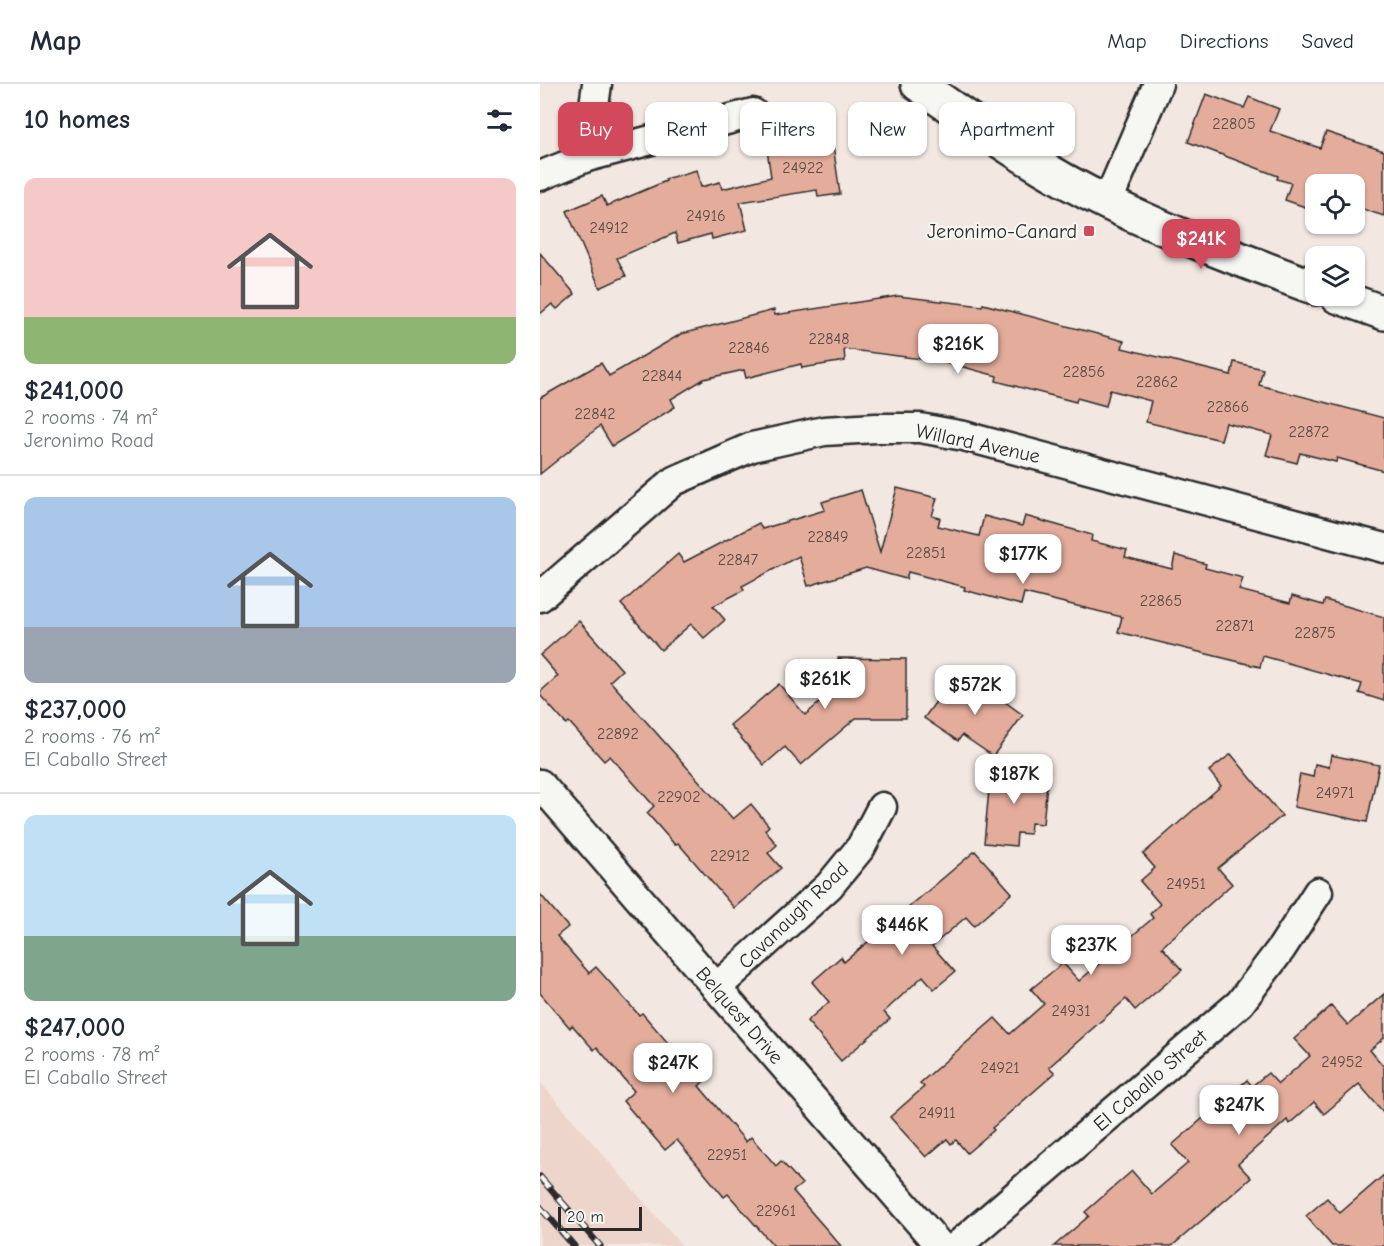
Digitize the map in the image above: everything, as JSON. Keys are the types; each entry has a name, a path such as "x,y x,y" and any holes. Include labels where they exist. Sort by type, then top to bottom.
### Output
{"main road":[{"path":"918,84 1001,143 1107,203 1251,264 1305,284"},
{"path":"1364,306 1384,313"}],"street":[{"path":"587,157 597,84"},
{"path":"1107,203 1158,84"},
{"path":"540,176 587,157 740,116"},
{"name":"Willard Avenue","path":"540,597 674,481 752,447 824,431 920,428 964,436 1384,548"},
{"name":"Belquest Drive","path":"540,784 940,1246"},
{"name":"Cavanaugh Road","path":"716,988 829,886 861,847 882,807"},
{"name":"El Caballo Street","path":"957,1246 1240,1003 1281,950 1318,892"}],"shaded area":[{"path":"540,1082 682,1246 540,1246"}],"building":[{"path":"1206,94 1244,108 1249,97 1279,109 1270,131 1320,148 1326,132 1384,151 1384,216 1365,210 1365,174 1305,174 1305,207 1285,200 1291,183 1188,142"},
{"path":"768,156 835,156 840,194 818,197 817,190 740,202 747,230 712,239 711,234 678,243 675,233 617,258 626,276 600,288 567,211 602,196 607,206 666,181 665,179 697,170 701,187 720,182 722,189 771,177"},
{"path":"540,253 575,294 557,309 552,304 540,314"},
{"path":"898,296 982,306 983,304 1124,341 1122,348 1231,375 1234,362 1263,369 1259,385 1384,418 1384,471 1337,458 1336,462 1300,453 1297,463 1266,455 1272,435 1226,423 1221,440 1146,422 1151,401 1110,390 1106,406 1077,398 1076,402 996,381 997,376 945,362 844,349 845,361 802,368 801,364 746,378 744,370 704,379 671,399 675,407 612,446 600,426 540,474 540,398 601,363 609,376 681,334 774,310 775,315"},
{"path":"897,488 937,498 932,516 940,518 938,526 979,536 984,516 1022,526 1025,516 1092,535 1091,541 1127,550 1125,557 1172,569 1175,555 1206,564 1205,568 1243,578 1239,590 1290,603 1292,596 1323,605 1325,600 1384,617 1384,701 1359,693 1362,684 1263,656 1260,667 1118,632 1122,617 1024,593 1021,605 908,572 906,579 866,568 808,586 799,556 742,586 744,590 713,606 725,620 704,638 691,624 661,650 621,604 678,554 684,562 759,523 762,529 825,510 822,502 861,490 880,552"},
{"path":"579,621 622,670 610,681 733,819 751,804 769,826 765,830 777,845 768,853 781,868 734,908 678,843 675,845 647,813 654,806 610,756 604,761 569,722 566,724 540,695 540,692 558,676 540,655"},
{"path":"838,658 906,659 906,718 856,718 801,765 785,747 764,765 730,725 779,684 805,715 837,688"},
{"path":"969,676 1023,715 993,756 962,735 958,741 924,718 940,696 948,701 951,697 953,698"},
{"path":"1231,754 1282,816 1218,868 1232,884 1162,947 1182,970 1135,1010 1126,999 1049,1067 1055,1073 967,1153 956,1140 951,1144 947,1139 926,1157 890,1117 924,1087 920,1083 995,1018 1010,1034 1044,1004 1031,989 1063,963 1079,981 1153,918 1150,914 1160,904 1140,881 1155,868 1143,854 1221,786 1209,771"},
{"path":"1331,755 1379,765 1367,822 1294,807 1300,774 1313,777 1315,764 1329,767"},
{"path":"991,768 1048,774 1043,824 1031,823 1030,834 1017,833 1016,846 984,843"},
{"path":"975,851 1012,893 974,926 966,917 932,946 955,972 934,989 923,976 884,1012 890,1019 841,1061 807,1021 829,1002 812,982 841,957 844,962"},
{"path":"540,894 568,927 557,936 589,973 596,967 639,1015 642,1013 675,1051 678,1048 705,1080 699,1086 746,1142 751,1137 776,1166 781,1161 802,1184 793,1191 841,1246 774,1246 728,1194 724,1197 677,1140 665,1150 623,1101 634,1091 597,1047 594,1050 572,1025 570,1028 540,993"},
{"path":"1384,994 1384,1038 1370,1050 1384,1067 1384,1113 1359,1084 1324,1114 1314,1102 1289,1124 1287,1120 1238,1164 1251,1178 1172,1246 1054,1246 1089,1216 1085,1212 1132,1171 1152,1194 1188,1163 1172,1145 1247,1080 1252,1086 1268,1073 1278,1084 1310,1056 1294,1039 1331,1006 1348,1025"},
{"path":"1384,1175 1384,1246 1332,1246 1306,1216 1327,1198 1340,1213"}],"railway":[{"path":"540,1177 600,1246"},
{"path":"540,1207 574,1246"}],"place":[{"name":"Jeronimo-Canard","path":"1089,231"}]}
